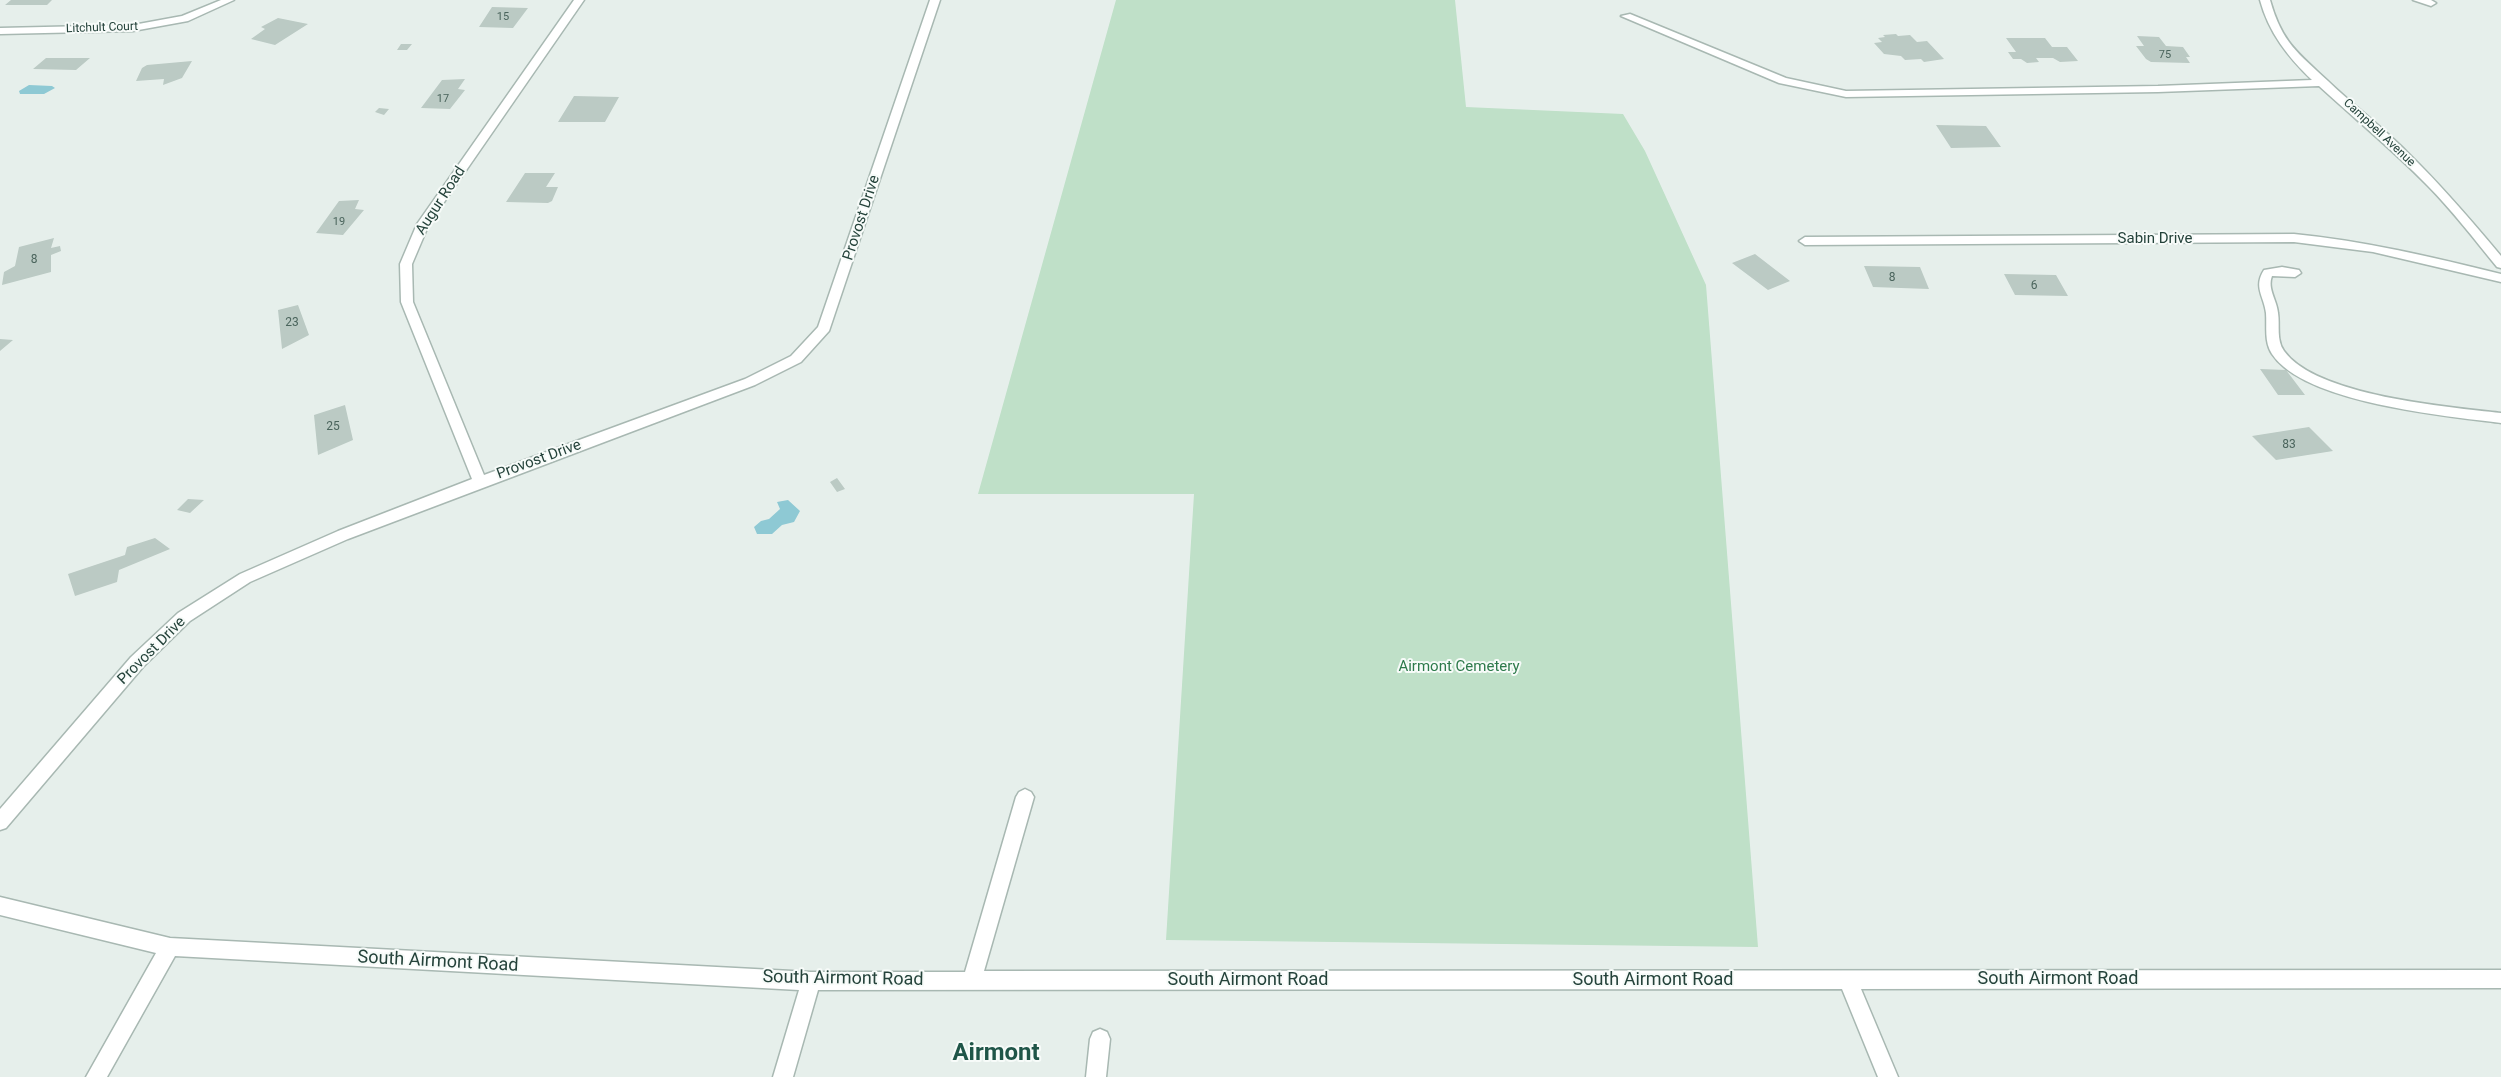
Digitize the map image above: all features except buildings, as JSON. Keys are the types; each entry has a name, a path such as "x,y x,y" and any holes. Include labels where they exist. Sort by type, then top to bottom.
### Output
{"street":[{"name":"Litchult Court","path":"0,31 133,28 184,19 229,0"},
{"name":"Augur Road","path":"480,482 407,302 406,264 423,224 579,0"},
{"name":"Provost Drive","path":"0,822 137,662 184,617 245,578 344,535 480,482 750,382 796,359 824,328 935,0"},
{"name":"Campbell Avenue","path":"2264,0 2266,13 2279,36 2303,66 2378,131 2433,184 2501,264"},
{"path":"2418,0 2431,3"},
{"path":"1626,16 1783,81 1840,93 2158,89 2324,84"},
{"name":"Sabin Drive","path":"1805,241 2294,238 2340,241 2378,248 2501,278"},
{"path":"2295,273 2282,270 2268,273 2263,280 2263,288 2270,302 2273,341 2276,350 2286,362 2297,370 2316,380 2374,399 2426,410 2501,418"},
{"path":"972,981 1025,797"},
{"name":"South Airmont Road","path":"0,906 170,948 811,981 2501,979"},
{"path":"96,1077 170,948"},
{"path":"1848,980 1888,1077"},
{"path":"782,1077 811,981"},
{"path":"1096,1077 1100,1039"}],"green space":[{"name":"Airmont Cemetery","path":"1116,0 1455,0 1466,107 1623,114 1645,151 1706,285 1758,947 1166,940 1194,494 978,494"}],"water":[{"path":"29,85 52,86 55,88 44,94 20,94 19,91"},
{"path":"788,500 800,511 794,522 782,525 772,534 757,534 754,527 761,521 769,519 780,509 777,502"}],"district":[{"name":"Airmont","path":"996,1054"}]}
